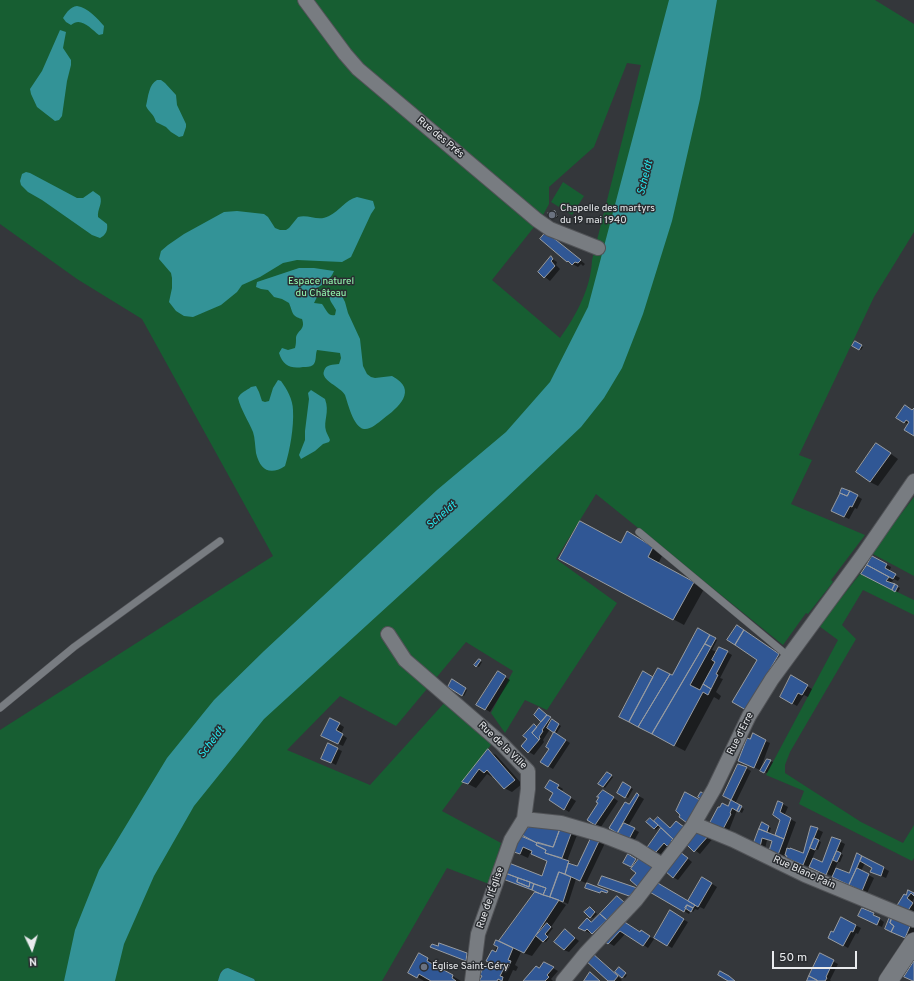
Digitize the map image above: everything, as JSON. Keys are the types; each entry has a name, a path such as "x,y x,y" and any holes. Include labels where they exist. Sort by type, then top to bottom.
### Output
{"street":[{"name":"Rue des Prés","path":"305,0 358,69 525,210 550,229 598,248"},
{"name":"Rue d'Erre","path":"563,981 586,953 636,900 694,824 714,789 749,716 772,679 863,555 914,481"},
{"name":"Rue de la Ville","path":"388,634 405,660 501,743 528,771 528,789 524,819"},
{"path":"524,819 561,823 602,835 636,848 662,865"},
{"name":"Rue de l'Église","path":"472,981 478,934 511,840 524,819"},
{"name":"Rue Blanc Pain","path":"694,824 733,840 805,875 914,920"},
{"path":"888,981 914,942"}],"lane":[{"path":"640,532 788,656"},
{"path":"0,708 74,647 220,541"}],"green space":[{"name":"Espace naturel du Château","path":"0,0 875,0 914,24 914,232 874,297 799,455 812,460 791,504 865,535 831,580 833,582 808,614 806,613 783,645 596,494 556,559 617,603 547,710 525,700 505,733 491,713 513,671 466,642 396,726 340,696 287,750 370,785 446,701 493,742 442,811 501,843 489,884 447,868 382,981 255,981 254,979 228,968 221,971 218,981 0,981 0,730 273,556 142,319 77,279 0,224","holes":["627,63 641,65 592,260 589,281 577,311 560,338 492,280 542,217 549,204 549,187 594,147"]},
{"path":"563,182 584,196 572,215 551,202"},
{"path":"914,497 914,576 871,553"},
{"path":"860,574 914,600 914,615 863,590 842,625 856,639 790,752 785,765 785,773 861,822 903,843 914,825 914,858 912,861 799,804 804,791 766,775 838,640 819,626"}],"water":[{"name":"Scheldt","path":"669,0 717,0 700,99 672,221 643,314 622,368 604,398 581,427 504,500 264,719 194,806 154,876 124,944 115,981 64,981 75,930 99,870 167,758 214,700 264,651 437,490 506,432 550,382 588,307"},
{"path":"77,6 89,11 104,26 103,34 99,35 86,24 78,22 71,25 66,22 63,18 64,16 67,12"},
{"path":"60,30 66,32 63,48 71,60 71,65 62,116 59,120 55,121 37,107 30,89 42,71"},
{"path":"157,80 161,80 165,83 176,95 177,105 186,124 183,136 179,137 166,127 156,122 154,116 146,106 152,84"},
{"path":"26,172 77,198 83,198 93,191 100,196 101,202 98,217 107,224 105,234 100,238 92,235 28,192 21,185 20,181 22,174"},
{"path":"357,197 373,201 375,208 351,257 342,262 297,260 283,263 260,277 242,285 237,292 221,305 193,317 184,316 176,311 169,302 172,288 171,273 159,259 161,251 184,234 224,212 237,211 264,214 268,217 275,228 286,230 298,217 306,216 325,218 333,214 353,198"},
{"path":"299,268 314,268 334,271 327,281 310,293 309,296 317,297 314,303 322,304 329,314 335,315 336,310 330,300 330,297 337,291 345,302 348,313 360,339 363,366 367,374 375,378 392,376 400,381 404,387 405,393 400,404 389,415 371,427 364,429 357,424 343,392 325,377 324,371 326,367 339,364 341,358 340,353 317,350 312,366 299,368 291,367 285,364 279,353 282,348 288,350 295,348 297,335 303,325 302,319 294,315 289,303 274,297 268,290 256,287 257,282"},
{"path":"278,380 281,381 291,399 293,406 293,424 285,466 275,471 270,471 266,470 260,464 256,453 253,432 238,398 251,387 256,386 262,401 269,401 273,388"},
{"path":"311,390 325,399 327,408 325,427 330,440 301,459 299,455 305,440 309,399 308,393"},
{"path":"228,968 254,979 255,981 218,981 222,971"}],"building":[{"name":"Chapelle des martyrs du 19 mai 1940","path":"555,211 557,216 550,219 548,213"},
{"path":"546,232 581,260 572,265 568,261 567,262 540,239"},
{"path":"551,256 553,259 551,261 555,266 544,278 538,272"},
{"path":"855,341 862,345 859,350 852,346"},
{"path":"905,405 912,410 914,408 914,436 904,430 909,422 906,420 904,423 896,418"},
{"path":"876,443 891,453 870,482 856,472"},
{"path":"842,488 850,491 847,496 840,493"},
{"path":"850,491 858,495 852,507 850,506 844,517 831,511 840,493 847,496"},
{"path":"580,521 621,543 627,531 653,547 648,557 694,582 673,620 559,559"},
{"path":"872,556 887,564 885,568 896,574 893,579 867,565"},
{"path":"867,565 889,577 886,581 895,584 892,590 861,574"},
{"path":"895,584 898,586 895,592 892,590"},
{"path":"737,625 744,630 735,645 727,640"},
{"path":"698,628 710,635 652,734 638,727 670,674 672,675"},
{"path":"744,630 779,654 746,710 732,702 757,660 735,645"},
{"path":"710,635 716,638 711,647 705,644"},
{"path":"705,644 711,647 690,685 700,690 703,684 711,689 708,695 703,692 674,746 652,734"},
{"path":"719,647 728,651 716,674 718,675 711,689 703,684 715,662 712,660"},
{"path":"479,659 481,660 476,667 474,665"},
{"path":"658,668 670,674 638,727 629,722"},
{"path":"498,671 506,676 485,710 476,705"},
{"path":"643,671 653,677 629,722 619,717"},
{"path":"791,675 808,685 802,695 798,693 792,704 780,697"},
{"path":"452,679 466,688 462,696 448,687"},
{"path":"539,708 547,715 541,722 534,715"},
{"path":"547,715 551,717 542,730 543,731 539,737 539,740 532,733"},
{"path":"330,718 340,723 336,730 343,734 338,744 321,736"},
{"path":"552,719 559,724 554,733 547,728"},
{"path":"534,724 537,727 532,733 539,740 528,753 521,746 527,739 523,736"},
{"path":"554,732 566,740 548,767 540,762 549,749 546,747"},
{"path":"753,733 766,740 754,768 738,761 747,738 750,739"},
{"path":"328,743 338,748 331,763 321,759"},
{"path":"488,749 515,780 504,789 487,770 484,773 479,769 468,784 462,782"},
{"path":"767,759 771,760 764,773 760,771"},
{"path":"738,764 747,767 731,800 723,796"},
{"path":"607,772 612,775 603,787 598,784"},
{"path":"550,780 559,785 557,788 571,797 564,810 549,800 553,793 545,788"},
{"path":"623,782 631,787 625,798 617,793"},
{"path":"603,790 614,797 595,825 587,820 598,803 596,802 599,797 597,797"},
{"path":"685,792 700,800 687,823 679,817 680,815 676,811"},
{"path":"701,792 704,794 701,799 698,797"},
{"path":"637,793 639,795 617,833 609,828 625,802 629,804"},
{"path":"731,800 740,805 737,811 732,808 731,814 722,831 709,824 718,807 720,807 722,803 728,806"},
{"path":"778,801 783,803 780,812 791,818 784,839 775,835 780,820 773,815"},
{"path":"740,805 742,806 739,812 737,811"},
{"path":"658,817 670,828 676,821 684,827 674,840 654,821"},
{"path":"650,818 658,825 654,829 646,822"},
{"path":"762,822 769,826 767,832 759,829"},
{"path":"624,823 635,828 629,839 618,833"},
{"path":"532,825 560,829 553,847 537,843 522,835 526,829"},
{"path":"811,826 818,828 803,865 786,858 787,856 785,855 787,848 803,853"},
{"path":"661,828 673,839 670,845 667,846 664,843 656,852 647,848"},
{"path":"560,829 572,831 562,858 545,853 546,850 536,845 537,842 553,847"},
{"path":"700,829 710,834 694,852 687,845"},
{"path":"759,829 784,839 778,855 769,851 772,841 762,838 760,847 753,845"},
{"path":"521,836 537,843 536,845 546,850 545,853 569,861 565,874 559,872 550,897 543,895 546,888 505,873 509,863 542,876 547,861 531,854 532,851 523,847 520,854 514,852"},
{"path":"592,836 600,839 580,881 565,874 568,863 577,866"},
{"path":"832,837 841,840 826,875 809,867 813,858 822,862"},
{"path":"814,838 819,840 815,850 810,848"},
{"path":"837,851 841,853 837,862 833,860"},
{"path":"680,852 688,858 673,878 665,871"},
{"path":"857,853 862,856 849,885 832,877 836,868 849,873"},
{"path":"628,854 636,859 631,867 623,863"},
{"path":"641,856 654,866 638,887 630,880 636,873 631,869"},
{"path":"862,856 884,867 881,876 870,872 872,868 860,861"},
{"path":"857,868 869,874 862,891 849,885"},
{"path":"559,872 571,877 563,902 550,897"},
{"path":"505,873 518,878 517,882 529,887 530,882 534,884 532,890 503,879"},
{"path":"602,876 637,888 629,896 598,885"},
{"path":"702,877 712,883 698,907 688,901"},
{"path":"518,878 530,882 529,887 517,882"},
{"path":"656,882 695,905 693,908 687,905 684,912 648,891"},
{"path":"587,883 608,891 607,893 601,891 600,893 585,888"},
{"path":"534,884 546,888 543,895 532,890"},
{"path":"908,890 914,893 914,896 911,893 907,898 913,903 907,912 896,907 904,894 906,895"},
{"path":"535,892 559,900 524,953 499,941"},
{"path":"617,896 624,902 607,920 600,914"},
{"path":"687,905 693,908 691,912 685,908"},
{"path":"590,907 595,912 590,918 584,912"},
{"path":"862,908 874,913 873,915 880,918 877,925 858,916"},
{"path":"670,910 684,919 667,946 654,938"},
{"path":"600,914 607,920 592,934 587,929 585,931 578,928 587,918 591,922"},
{"path":"891,914 893,915 890,923 894,926 891,932 885,929"},
{"path":"893,915 911,924 905,938 891,932 894,926 890,923"},
{"path":"841,917 856,925 843,946 828,938"},
{"path":"623,921 640,932 641,930 650,936 643,946 620,931 608,944 604,941"},
{"path":"547,923 551,927 545,934 548,937 543,942 536,936"},
{"path":"565,929 575,938 564,950 554,942"},
{"path":"496,940 513,948 508,960 511,961 508,968 505,966 500,976 503,977 502,981 498,979 497,981 479,981 482,976 480,975 484,965 489,967 491,963 486,961 492,950 496,952 498,947 494,945"},
{"path":"439,943 467,953 466,961 430,947 432,944 438,946"},
{"name":"Église Saint-Géry","path":"419,953 428,958 427,961 453,975 452,978 456,981 431,981 419,974 417,978 408,973"},
{"path":"592,953 618,976 614,981 608,981 585,960"},
{"path":"820,953 834,960 825,981 818,981 809,976"},
{"path":"914,961 914,981 913,981 904,977"},
{"path":"544,962 554,967 547,975 549,977 545,981 523,981 536,966 539,968"},
{"path":"619,967 626,973 622,978 615,972"},
{"path":"720,971 735,981 728,981 718,975"},
{"path":"590,972 600,981 584,981"},
{"path":"809,976 817,980 817,981 807,981"}],"place":[{"name":"Chapelle des martyrs du 19 mai 1940","path":"552,215"},
{"name":"Église Saint-Géry","path":"424,967"}]}
